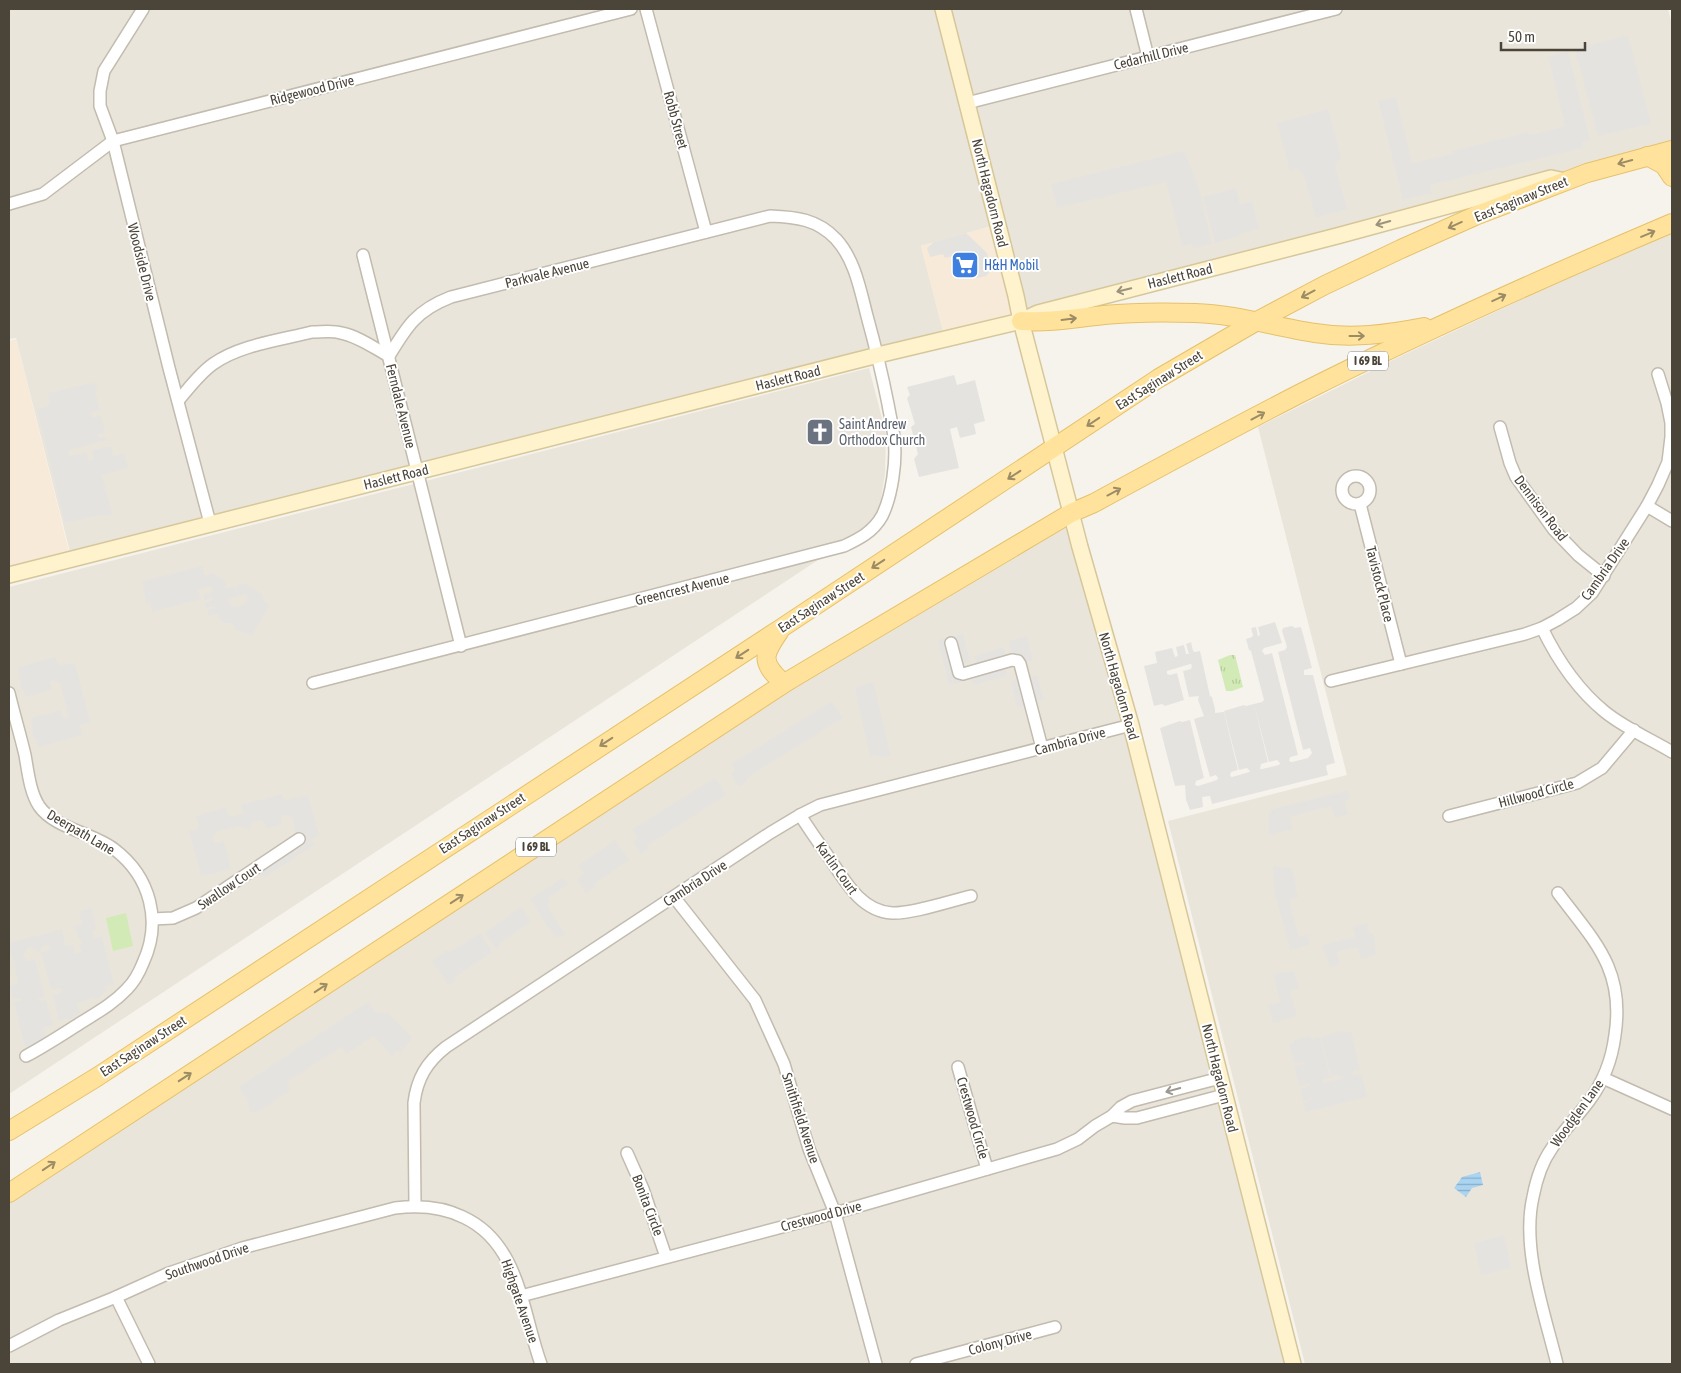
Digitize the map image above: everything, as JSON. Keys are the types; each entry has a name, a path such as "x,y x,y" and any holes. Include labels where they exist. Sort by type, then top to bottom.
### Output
{"main road":[{"name":"North Hagadorn Road","path":"943,9 1016,296 1020,321 1071,513 1131,725 1292,1364"},
{"name":"East Saginaw Street","path":"9,1131 96,1077 1159,378 1325,284 1475,216 1587,173 1672,150"},
{"path":"1647,156 1664,165 1672,177"},
{"name":"Haslett Road","path":"9,575 878,355 1020,321 1038,312 1337,236 1551,178 1565,181"},
{"name":"I 69 BL","path":"9,1194 788,681 1071,513 1094,503 1301,393 1517,290 1672,222"},
{"path":"1020,321 1041,322 1103,315 1198,313 1257,321 1316,334 1369,336 1424,327 1465,314"},
{"path":"780,629 767,650 766,660 775,676 781,681 788,681"}],"street":[{"name":"Woodside Drive","path":"144,9 104,71 100,92 100,106 113,141 210,524"},
{"name":"Ridgewood Drive","path":"9,204 43,194 113,141 631,9"},
{"name":"Robb Street","path":"646,9 706,232"},
{"path":"1136,9 1148,57"},
{"name":"Cedarhill Drive","path":"967,102 1329,10"},
{"name":"Parkvale Avenue","path":"389,356 402,335 416,318 433,304 451,297 770,216 796,217 820,226 835,238 847,253 858,281 878,355"},
{"name":"Ferndale Avenue","path":"362,255 461,646"},
{"path":"178,401 197,378 212,364 230,353 312,332 340,332 389,356"},
{"name":"Greencrest Avenue","path":"313,683 844,546 861,539 876,526 885,509 894,461 894,438 878,355"},
{"name":"Cambria Drive","path":"1331,682 1525,634 1542,628 1576,608 1592,593 1647,506 1668,462 1671,437 1670,416 1658,374"},
{"name":"Dennison Road","path":"1500,427 1516,477 1554,530 1578,555 1604,576"},
{"name":"Tavistock Place","path":"1360,504 1401,664"},
{"path":"1647,506 1672,521"},
{"path":"1542,628 1568,673 1591,698 1606,712 1672,752"},
{"path":"951,643 959,673 963,674 1012,660 1018,661 1042,748"},
{"name":"Deerpath Lane","path":"9,693 33,790 40,807 59,822 104,842 115,849 139,876 150,903 153,919 152,934 146,958 129,987 106,1007 26,1056"},
{"name":"Cambria Drive","path":"415,1205 414,1103 416,1089 425,1067 446,1047 800,815 820,805 1131,725"},
{"name":"Hillwood Circle","path":"1448,816 1577,783 1602,768 1634,730"},
{"name":"Karlin Court","path":"800,815 850,888 868,905 890,913 902,913 971,896"},
{"name":"Swallow Court","path":"153,919 173,918 196,908 299,839"},
{"name":"Woodglen Lane","path":"1556,1364 1530,1247 1529,1223 1533,1198 1551,1149 1589,1100 1603,1078 1613,1050 1617,1022 1615,985 1604,958 1596,944 1558,893"},
{"name":"Smithfield Avenue","path":"674,897 756,1000 784,1064 798,1117 835,1213 876,1364"},
{"name":"Crestwood Circle","path":"958,1067 987,1169"},
{"name":"Crestwood Drive","path":"521,1296 835,1213 1057,1149 1078,1139 1112,1116 1122,1106 1132,1101 1220,1078"},
{"path":"1603,1078 1672,1109"},
{"path":"1112,1116 1137,1118 1224,1095"},
{"name":"Bonita Circle","path":"627,1153 644,1189 666,1258"},
{"name":"Highgate Avenue","path":"415,1205 453,1212 472,1221 488,1233 503,1251 521,1296 541,1364"},
{"name":"Southwood Drive","path":"9,1346 60,1320 116,1297 169,1272 242,1248 395,1208 415,1205"},
{"path":"116,1297 149,1364"},
{"name":"Colony Drive","path":"916,1364 1054,1327"}],"shaded area":[{"path":"9,9 940,9 995,225 921,246 944,335 70,552 16,338 9,339"},
{"path":"943,9 1668,9 1672,25 1672,148 1023,314"},
{"path":"1628,35 1651,124 1598,136 1575,49"},
{"path":"1568,51 1590,140 1582,142 1583,148 1430,185 1432,193 1403,200 1378,101 1396,97 1412,163 1452,154 1452,151 1528,132 1529,135 1565,126 1548,56"},
{"path":"1328,109 1341,157 1335,166 1347,209 1316,218 1304,176 1297,169 1290,171 1277,123"},
{"path":"1184,151 1198,185 1212,244 1193,248 1192,244 1182,246 1166,182 1057,208 1051,184"},
{"path":"1236,188 1240,204 1252,201 1259,229 1215,243 1203,197"},
{"path":"995,225 1018,315 944,335 921,246"},
{"path":"1672,229 1672,1364 1305,1364 1168,821 1347,775 1258,427 1401,356"},
{"path":"966,233 987,253 991,270 986,276 977,278 971,270 966,253 945,258 943,254 930,257 927,248 934,242"},
{"path":"16,339 69,552 9,567 9,341"},
{"path":"869,368 886,434 885,474 879,511 865,529 9,1094 9,587"},
{"path":"954,375 957,385 975,380 985,421 974,424 976,434 960,438 957,427 950,429 959,468 919,477 914,459 918,454 911,427 915,424 907,398 910,395 907,387"},
{"path":"95,382 97,391 95,392 100,410 91,413 92,418 101,416 105,433 97,435 98,438 106,436 107,440 69,450 68,455 86,452 89,461 94,459 92,450 111,446 113,456 124,453 128,468 102,475 112,514 65,523 37,409 48,406 50,403 48,393"},
{"path":"1071,513 1293,1364 9,1364 9,1195 788,681"},
{"path":"202,566 205,576 213,573 226,581 225,588 234,587 237,596 228,600 231,605 240,607 247,601 248,595 238,596 235,587 245,583 263,595 263,601 270,605 252,636 235,629 234,625 230,623 224,623 218,618 218,614 208,616 207,610 215,608 215,606 206,608 205,602 213,600 213,598 204,600 203,595 213,591 209,586 198,591 201,599 152,612 150,604 146,602 142,581"},
{"path":"1275,622 1282,643 1264,648 1262,651 1265,655 1272,653 1298,755 1290,757 1289,761 1308,758 1312,753 1310,748 1303,750 1278,652 1285,650 1287,647 1282,631 1283,628 1301,627 1312,668 1304,670 1304,675 1313,675 1335,763 1327,765 1328,775 1212,804 1210,796 1202,797 1203,807 1190,810 1186,800 1185,785 1175,786 1160,728 1180,721 1190,720 1204,778 1196,781 1195,785 1198,786 1217,780 1216,775 1210,777 1194,719 1204,716 1198,700 1199,696 1189,697 1183,671 1191,669 1192,665 1167,671 1167,674 1170,675 1177,673 1184,700 1165,706 1162,704 1154,706 1144,666 1157,663 1155,652 1172,648 1175,657 1178,656 1176,647 1184,645 1186,654 1189,654 1186,644 1191,642 1193,651 1200,651 1215,713 1224,712 1238,770 1231,772 1230,776 1232,777 1250,771 1247,768 1239,770 1224,711 1264,700 1246,639 1253,635 1251,628 1256,627 1258,636 1260,635 1258,627","holes":["1254,704 1269,762 1277,760 1280,763 1279,765 1260,769 1261,764 1268,762"]},
{"path":"963,634 970,661 963,664 966,667 975,665 974,656 1004,647 1006,655 1010,654 1009,641 1027,636 1033,660 1026,664 1028,673 1032,676 1037,675 1044,699 1038,701 1037,705 1026,708 1022,706 1017,707 1011,682 1016,680 1018,676 1015,668 1010,666 1006,670 1007,676 973,685 971,677 966,679 966,681 949,685 938,640"},
{"path":"56,657 57,662 61,665 75,663 90,722 80,725 82,735 38,747 36,738 33,737 31,718 61,710 63,718 68,716 61,685 59,682 52,680 50,682 52,690 26,697 21,688 18,667"},
{"path":"873,682 891,756 881,758 878,755 870,757 855,688"},
{"path":"832,701 843,718 748,777 746,782 739,787 731,774 735,771 731,764"},
{"path":"715,778 726,795 648,845 648,849 641,854 633,842 638,838 633,829"},
{"path":"1348,790 1350,799 1346,800 1345,803 1348,814 1335,818 1331,806 1290,817 1293,829 1269,835 1268,814 1272,809"},
{"path":"282,794 283,798 287,800 308,795 319,835 311,840 314,845 264,878 261,874 258,875 251,864 295,835 293,819 290,816 282,815 282,825 266,829 264,822 261,820 253,822 249,830 240,826 218,831 214,834 213,841 216,843 224,841 231,868 211,875 201,876 189,831 199,827 196,816 226,807 228,815 231,817 242,814 241,805"},
{"path":"615,840 629,860 595,883 595,887 586,893 577,880 584,874 578,866"},
{"path":"1273,866 1292,868 1298,897 1289,900 1299,937 1308,935 1310,945 1290,950 1274,890"},
{"path":"563,878 568,884 548,898 550,902 546,904 565,934 560,937 554,936 530,899"},
{"path":"521,907 531,922 500,943 500,946 496,949 484,933"},
{"path":"91,908 96,927 93,932 94,938 102,937 114,984 106,986 105,989 107,990 96,1000 94,998 78,1003 80,1013 70,1020 59,1021 53,995 61,993 62,990 59,988 51,990 41,952 49,950 50,946 42,947 39,952 31,947 27,948 24,955 28,961 35,959 45,997 38,999 38,1001 46,1000 53,1025 43,1028 45,1037 35,1044 25,1047 14,1002 22,1000 21,998 13,999 10,986 18,982 9,943 62,929 65,941 64,946 73,945 75,954 83,951 79,948 82,941 78,937 75,926 82,924 79,911"},
{"path":"1367,923 1369,932 1374,935 1376,955 1361,959 1357,947 1337,952 1340,964 1330,967 1322,945 1354,937 1353,927"},
{"path":"480,933 492,952 456,976 455,981 449,985 432,961 446,951 452,951"},
{"path":"1294,971 1299,988 1290,991 1297,1016 1273,1023 1268,1005 1280,1002 1273,974"},
{"path":"368,1002 376,1013 388,1013 413,1038 400,1053 397,1051 392,1056 374,1036 346,1054 341,1047 288,1081 290,1091 260,1111 250,1113 247,1099 239,1087"},
{"path":"1341,1031 1344,1033 1351,1031 1360,1070 1353,1071 1353,1075 1361,1074 1367,1097 1306,1112 1303,1103 1312,1099 1303,1101 1300,1089 1310,1086 1309,1084 1299,1086 1294,1066 1304,1064 1303,1061 1294,1063 1289,1044 1294,1043 1294,1040 1310,1036 1311,1039 1320,1037 1330,1078 1322,1080 1322,1083 1341,1079 1340,1075 1331,1077 1321,1037"},
{"path":"1504,1235 1511,1268 1481,1275 1474,1243"}],"green space":[{"path":"1235,655 1243,687 1226,691 1218,660"},
{"path":"126,913 133,946 113,951 106,918"}],"water":[{"path":"1480,1172 1483,1185 1472,1188 1466,1197 1454,1188 1462,1177"}],"place":[{"name":"H&H Mobil","path":"965,265"},
{"name":"Saint Andrew Orthodox Church","path":"820,432"}]}
